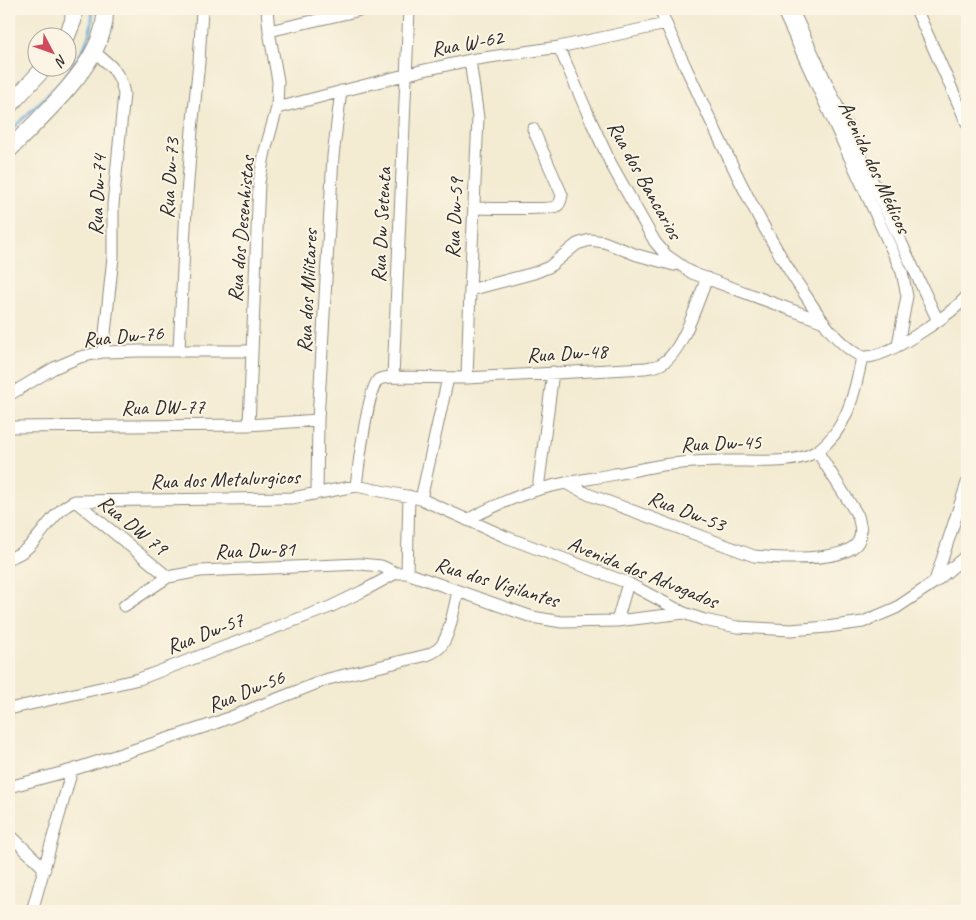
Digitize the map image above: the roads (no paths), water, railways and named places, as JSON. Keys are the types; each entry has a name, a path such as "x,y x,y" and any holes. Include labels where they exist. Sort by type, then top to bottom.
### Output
{"street":[{"path":"70,28 74,9"},
{"path":"9,150 75,80 94,52 103,28 105,9"},
{"name":"Rua Dw-73","path":"179,350 186,207 200,62 202,9"},
{"name":"Rua dos Desenhistas","path":"249,425 259,182 277,108 278,81 267,9"},
{"path":"269,31 365,9"},
{"name":"Rua Dw Setenta","path":"393,377 409,9"},
{"path":"660,9 726,153 785,265 839,342 862,357 874,356 898,345 938,321 967,296"},
{"name":"Avenida dos Médicos","path":"782,9 844,132"},
{"name":"Avenida dos Médicos","path":"792,9 844,132 887,226 938,321"},
{"path":"916,9 966,117"},
{"name":"Rua W-62","path":"277,108 470,60 559,47 666,24"},
{"name":"Rua dos Bancarios","path":"559,47 590,121 611,164 655,242 666,255 681,267 824,322"},
{"name":"Rua Dw-74","path":"94,52 112,66 121,80 124,94 114,205 112,266 103,352"},
{"name":"Rua Dw-59","path":"467,378 478,118 470,60"},
{"path":"9,106 35,78"},
{"name":"Rua dos Militares","path":"317,493 318,420 333,156 341,91"},
{"path":"474,208 548,208 556,207 561,202 562,195 533,128"},
{"name":"Avenida dos Médicos","path":"887,226 906,285 906,306 898,345"},
{"path":"470,290 534,273 549,267 577,244 590,240 604,242 681,267"},
{"name":"Rua Dw-48","path":"356,486 361,448 373,390 377,381 382,378 467,378 645,368 660,365 672,356 681,342 707,278"},
{"name":"Rua Dw-76","path":"9,396 54,368 80,357 103,352 251,351"},
{"path":"817,451 832,438 844,419 855,392 862,357"},
{"path":"538,489 553,372"},
{"path":"421,499 448,378"},
{"name":"Rua DW-77","path":"9,427 249,425 318,420"},
{"name":"Rua Dw-45","path":"466,520 538,489 564,483 670,464 782,460 801,458 817,451"},
{"name":"Rua Dw-53","path":"564,483 754,556 799,558 839,554 851,550 859,541 861,527 858,516 817,451"},
{"path":"934,582 967,483"},
{"name":"Avenida dos Advogados","path":"356,486 421,499 506,537 628,583 684,613 704,620 737,627 791,630 827,628 863,622 896,608 934,582 967,555"},
{"name":"Rua dos Metalurgicos","path":"74,502 292,498 356,486"},
{"name":"Rua dos Vigilantes","path":"408,496 401,573 532,616 562,622 617,621 684,613"},
{"path":"9,558 27,548 55,515 65,506 74,502"},
{"name":"Rua DW 79","path":"74,502 168,577"},
{"name":"Rua Dw-81","path":"124,606 168,577 200,571 360,564 381,566 401,573"},
{"name":"Rua Dw-57","path":"9,709 139,678 330,607 401,573"},
{"path":"617,621 628,583"},
{"name":"Rua Dw-56","path":"9,787 72,770 213,724 328,679 427,655 436,651 442,645 458,592"},
{"path":"32,911 72,770"},
{"path":"9,834 45,869"}],"waterway":[{"path":"9,132 51,92 76,61 86,44 91,27 92,9"}]}
